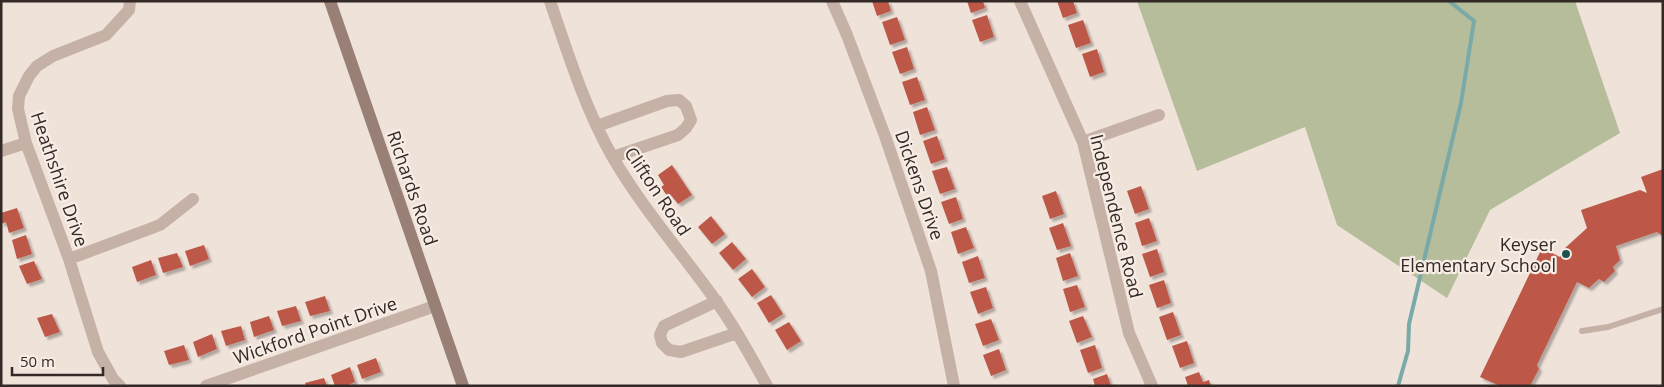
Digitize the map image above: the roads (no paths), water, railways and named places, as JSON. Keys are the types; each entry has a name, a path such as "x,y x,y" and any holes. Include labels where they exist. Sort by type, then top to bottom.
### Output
{"street":[{"name":"Heathshire Drive","path":"120,386 113,379 98,352 69,259 26,143 18,109 19,96 29,76 37,66 53,56 106,35 129,10 130,1"},
{"name":"Richards Road","path":"330,1 463,386"},
{"name":"Clifton Road","path":"550,1 577,77 597,126 613,157 657,223 717,301 767,386"},
{"name":"Dickens Drive","path":"832,1 847,35 885,136 931,271 954,386"},
{"name":"Independence Road","path":"1020,1 1083,142 1128,333 1152,386"},
{"path":"597,126 667,101 680,100 686,106 690,120 686,128 678,135 613,157"},
{"path":"1083,142 1159,115"},
{"path":"1,151 26,143"},
{"path":"69,259 160,225 193,199"},
{"path":"717,301 664,326 660,335 662,343 670,350 681,352 737,333"},
{"name":"Wickford Point Drive","path":"206,386 435,306"}],"lane":[{"path":"1582,331 1608,327 1663,308"}],"waterway":[{"path":"1398,386 1408,351 1409,324 1461,103 1474,21 1449,1"}],"place":[{"name":"Keyser Elementary School","path":"1566,254"}]}
